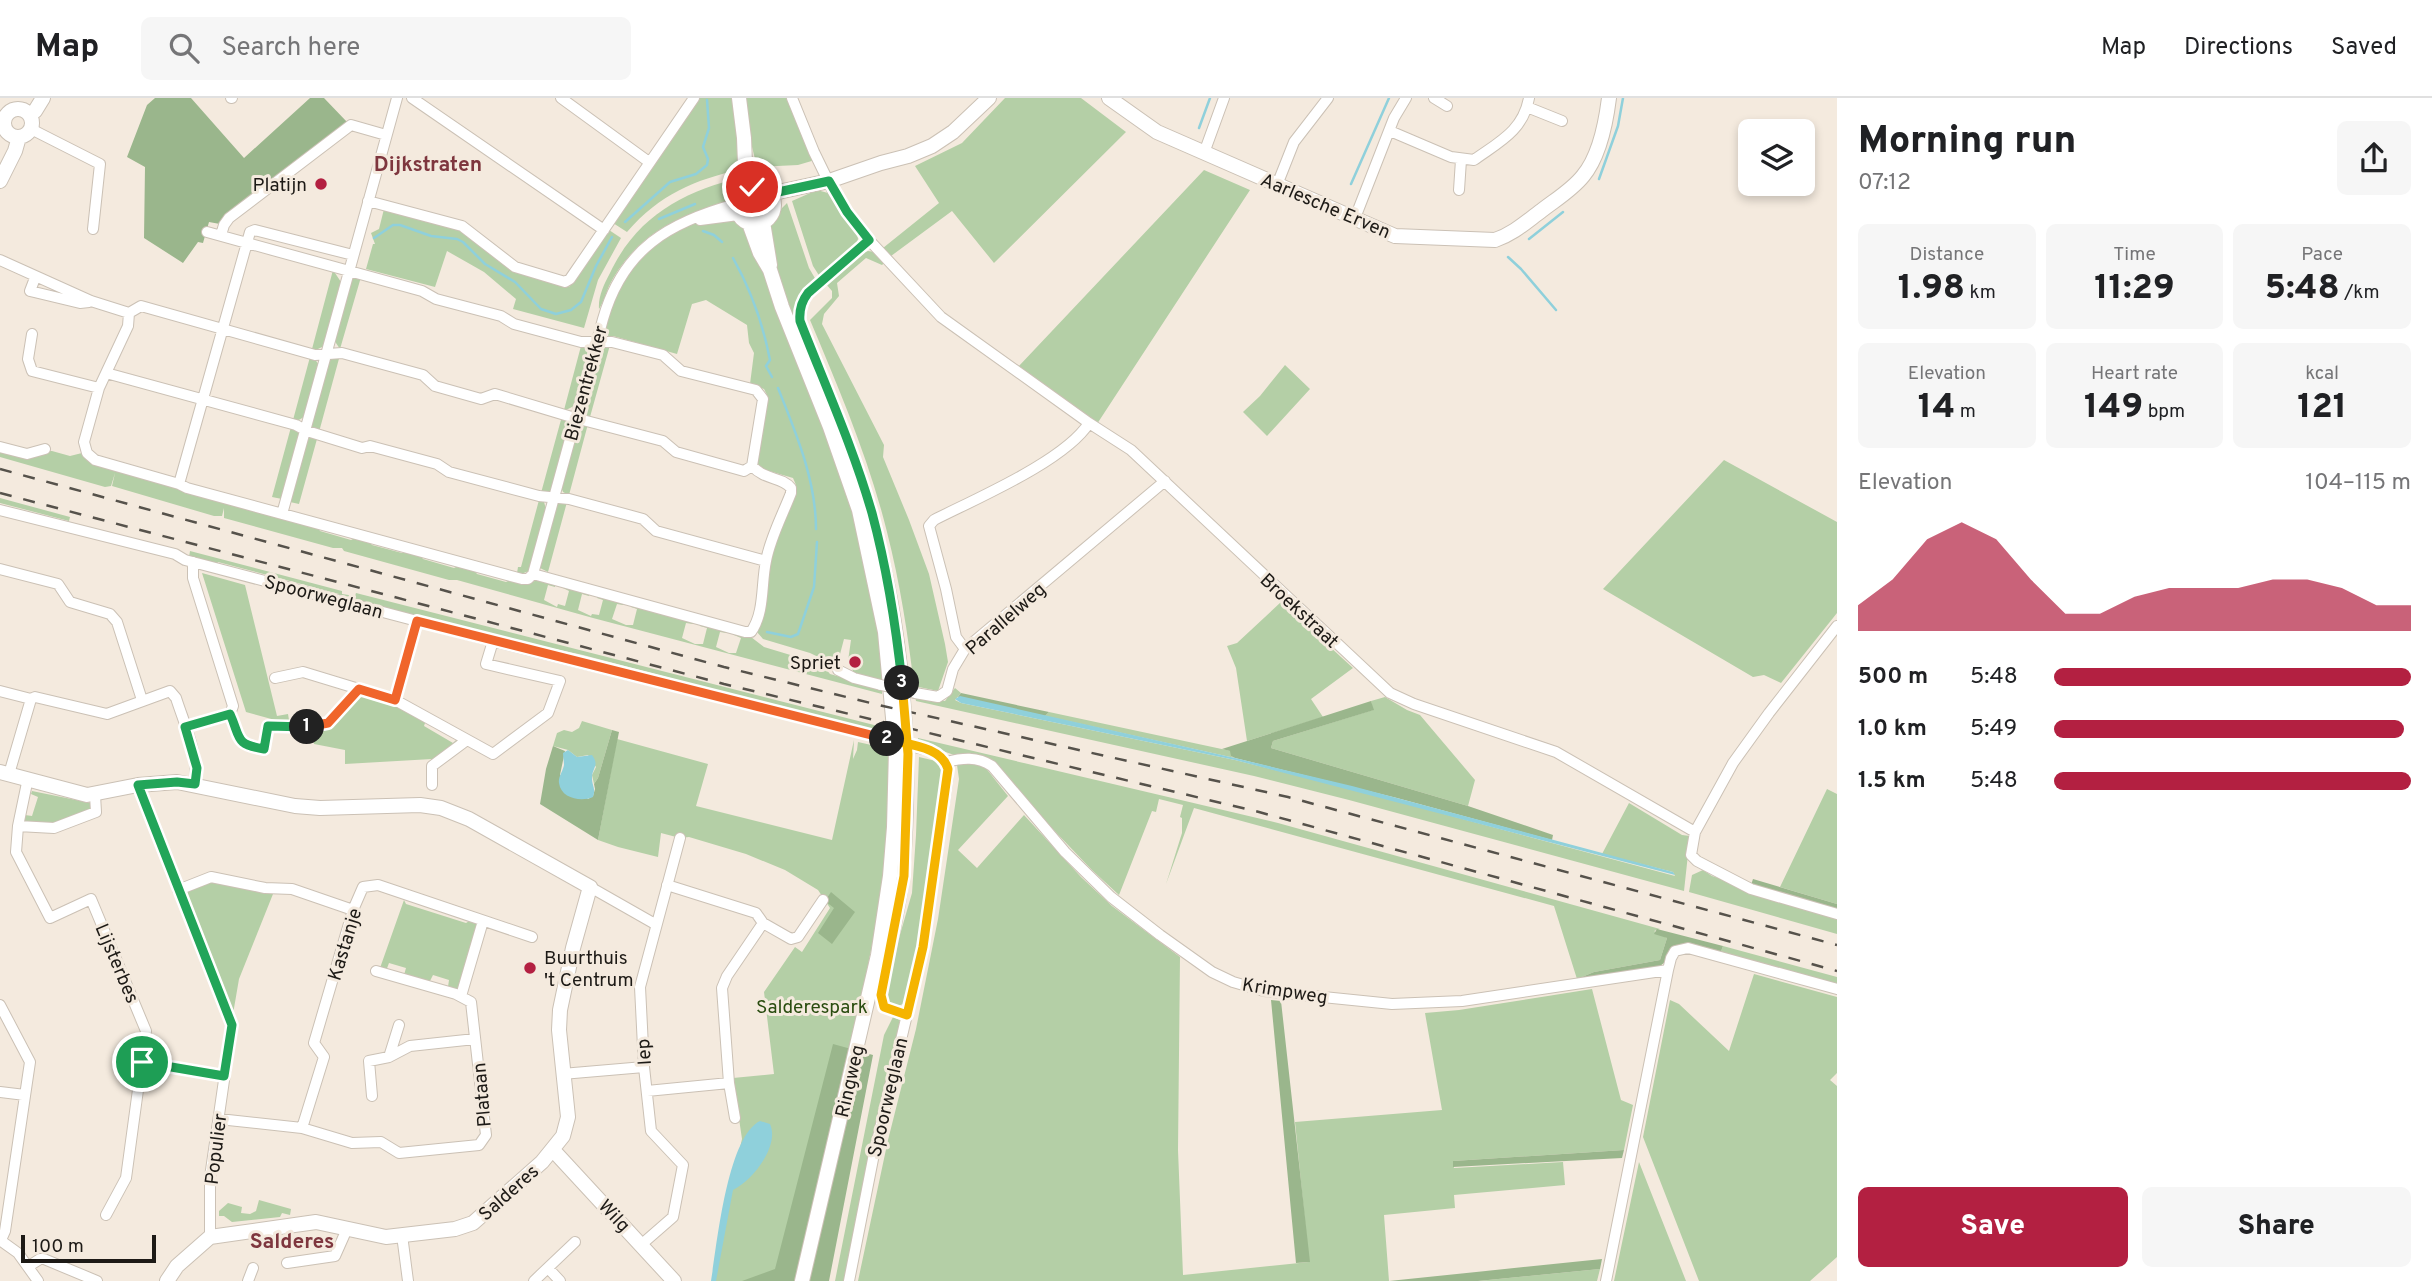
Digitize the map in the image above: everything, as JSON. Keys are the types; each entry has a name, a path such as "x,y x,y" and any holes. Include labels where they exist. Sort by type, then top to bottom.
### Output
{"street":[{"path":"0,181 43,98"},
{"path":"282,514 397,98"},
{"path":"412,98 604,230"},
{"path":"561,98 649,163"},
{"path":"368,201 462,226 515,267 565,282 570,279 694,98"},
{"path":"739,98 744,138 751,153 762,194 771,215 747,216 741,193 762,194 822,183 908,156 932,146 953,132 989,98"},
{"name":"Broekstraat","path":"792,98 822,183 869,240 941,317 1131,450 1390,693 1414,704 1556,752 1695,832"},
{"name":"Aarlesche Erven","path":"1109,98 1157,132 1395,236 1495,240 1508,236 1574,186 1586,173 1607,115 1609,98"},
{"path":"1204,153 1224,98"},
{"path":"1278,185 1294,142 1328,98"},
{"path":"1355,218 1394,117 1406,98"},
{"path":"1434,98 1447,106"},
{"path":"1390,131 1461,160 1474,160 1515,130 1528,103 1562,121"},
{"path":"26,127 18,109 3,113 6,130 26,127 100,163 93,229"},
{"path":"221,235 229,218 351,124 386,135"},
{"path":"1459,191 1461,160"},
{"name":"Biezentrekker","path":"533,574 608,299 625,268 654,238 683,222 712,210 747,216"},
{"name":"Ringweg","path":"747,216 769,250 770,270 782,307 830,427 859,510 885,632 896,750 893,839 878,955 802,1281"},
{"path":"179,484 250,232 255,230 353,255"},
{"path":"0,260 35,278 129,313 141,306 315,355 339,352 423,375 435,386 481,399 495,394 663,440 676,452 744,471 752,466 763,399 756,390 681,371 663,355 612,342 581,342 514,324 501,316 436,299 422,290 207,232"},
{"path":"869,240 808,293 799,313 872,512 896,630 908,754 906,827 904,876 881,1002 884,1007 907,1015"},
{"path":"129,313 128,326 99,388 84,442 90,457 97,461 522,579 528,579 533,574 745,632 751,632 755,626 764,589 765,561 791,488 785,482 760,474 752,466"},
{"path":"32,334 28,359 32,371 99,388"},
{"path":"106,373 296,425 362,448 370,446 437,464 449,472 474,479 539,496 569,499 643,519 656,531 765,561"},
{"path":"965,649 956,637 947,589 929,526 934,520 1009,482 1059,451 1081,435 1089,423"},
{"path":"0,447 27,454 45,449"},
{"name":"Parallelweg","path":"838,670 854,678 938,697 947,691 953,669 965,649 1165,481"},
{"name":"Spoorweglaan","path":"0,510 175,554 193,562 493,641 936,752 946,762 948,776 923,947 874,1154 849,1281"},
{"path":"193,562 193,578 233,706 230,714 246,746 264,749 268,726 312,727 328,723 359,689"},
{"path":"0,569 58,584 70,602 110,614 117,622 142,700"},
{"path":"395,700 417,621"},
{"path":"1837,626 1733,763 1695,832 1691,855 1697,861 1751,889 1837,914"},
{"path":"275,678 303,672 395,700 493,754 548,713 560,681 486,664 493,641"},
{"path":"0,691 107,714 170,691 176,698 197,768 195,784"},
{"path":"31,699 4,773 87,795 138,785 177,782 295,806 320,808 421,805 441,808 469,819 655,924"},
{"path":"185,727 230,714"},
{"path":"432,785 432,766 467,740"},
{"name":"Krimpweg","path":"946,762 971,758 992,766 1065,852 1111,897 1212,972 1233,982 1264,991 1392,1004 1462,1000 1668,971"},
{"name":"Lijsterbes","path":"28,778 18,826 16,852 50,918 91,899 146,1031 126,1178 106,1215"},
{"name":"Populier","path":"138,785 232,1025 210,1177 210,1237"},
{"path":"18,826 54,828 96,812 95,795"},
{"name":"Iep","path":"642,1244 673,1217 683,1165 651,1131 644,1068 640,987 680,838"},
{"path":"178,890 211,877 265,888 292,889 352,910"},
{"name":"Kastanje","path":"302,1128 324,1057 314,1042 352,910 363,887 378,885 532,937"},
{"path":"667,885 756,913 763,923 791,939 798,937 823,900"},
{"name":"Salderes","path":"210,1237 316,1222 386,1237 455,1229 473,1223 553,1150 562,1136 568,1116 562,1074 560,1010 590,887"},
{"path":"376,971 461,996 483,921"},
{"path":"735,1118 729,1083 722,988 727,976 763,923"},
{"path":"1606,1281 1668,971 1675,951 1688,948 1837,989"},
{"name":"Plataan","path":"219,1119 302,1128 352,1143 381,1142 399,1153 479,1145 486,1135 471,1002 461,996"},
{"path":"0,1005 30,1062 5,1231 0,1240 18,1253 38,1281"},
{"path":"389,1057 399,1025"},
{"path":"372,1096 369,1061 389,1057 410,1046 475,1039"},
{"path":"142,1062 224,1076"},
{"path":"562,1074 644,1068"},
{"path":"647,1091 729,1083"},
{"path":"0,1091 25,1095"},
{"name":"Wilg","path":"553,1150 674,1281"},
{"path":"287,1263 335,1256 347,1229"},
{"path":"402,1236 408,1281"},
{"path":"167,1281 177,1266 210,1237"},
{"path":"534,1281 575,1242"},
{"path":"29,1266 44,1259 97,1281"},
{"path":"248,1281 253,1268"},
{"path":"548,1268 560,1281"}],"green space":[{"path":"155,98 191,98 244,158 310,98 324,98 347,122 221,220 220,224 209,222 203,243 198,242 183,263 144,238 145,167 127,157 147,105"},
{"path":"700,98 734,98 742,169 708,178 679,190 652,208 627,232 613,223"},
{"path":"744,98 788,98 815,160 798,165 757,167 748,131"},
{"path":"1005,98 1081,98 1126,132 994,263 952,211 891,256 883,248 939,203 915,166 962,143"},
{"path":"1204,170 1250,190 1097,424 1018,367"},
{"path":"743,177 731,197 721,204 664,227 639,245 614,277 599,309 604,286 621,253 648,221 682,198"},
{"path":"817,190 828,193 856,229 858,239 856,245 820,277 813,266 792,201"},
{"path":"755,194 763,197 766,205 763,213 755,216 747,213 744,205 747,197"},
{"path":"787,203 809,268 816,280 795,327 778,277 770,225"},
{"path":"384,209 462,231 522,274 569,287 609,230 621,238 598,280 584,328 513,309 516,299 484,272 447,251 435,287 366,269 375,244 371,233 379,229"},
{"path":"735,220 748,229 835,457 864,548 886,681 854,673 848,661 851,640 844,639 835,665 810,653 763,639 757,632 769,562 796,485 793,478 769,471 765,473 756,461 767,395 764,389 750,384 754,353 749,343 747,325 706,300 692,304 677,354 613,336 611,338 604,332 621,287 629,273 650,250 677,231 696,223"},
{"path":"875,252 885,262 882,265 866,258 837,283 839,296 824,314 822,324 884,445 883,457 929,574 948,662 938,691 914,686 900,589 880,505 853,424 810,320 832,298 832,291 826,284 860,254"},
{"path":"333,270 341,282 324,346 316,350 312,349"},
{"path":"361,277 340,349 334,340 351,280"},
{"path":"610,345 590,417 585,414 583,407 600,346"},
{"path":"581,346 588,354 574,406 564,410"},
{"path":"340,355 319,432 311,427 329,360"},
{"path":"310,357 319,365 304,417 297,421 293,420"},
{"path":"1285,365 1310,389 1267,436 1243,412"},
{"path":"562,416 569,426 551,491 541,493"},
{"path":"582,423 588,424 569,495 563,492 561,487 578,426"},
{"path":"291,427 295,428 300,436 282,499 272,497"},
{"path":"307,439 317,439 299,504 290,502"},
{"path":"0,450 52,451 70,456 82,453 318,527 320,531 351,540 355,538 369,541 372,545 421,556 423,559 454,568 458,566 474,570 477,574 506,582 510,580 528,584 537,580 555,584 555,587 548,585 544,600 557,607 558,604 565,606 569,591 563,586 590,593 589,596 582,594 578,610 591,616 599,615 603,600 597,598 598,595 624,603 617,604 612,619 626,625 633,625 637,609 631,607 632,605 693,621 693,624 686,623 682,638 695,644 703,644 707,628 700,626 701,624 727,631 720,632 716,647 729,653 736,653 741,638 734,635 735,633 751,637 764,647 807,660 825,668 830,674 882,689 882,694 449,580 344,551 342,548 333,548 224,518 224,508 222,516 214,516 112,486 115,473 111,486 105,487 0,457"},
{"path":"1724,460 1837,522 1837,613 1781,683 1764,675 1753,677 1603,589"},
{"path":"0,498 70,517 69,521 0,503"},
{"path":"539,500 544,502 546,509 529,571 517,573 518,567 521,567"},
{"path":"567,502 548,572 540,568 557,504"},
{"path":"190,551 342,591 342,594 355,596 356,593 878,726 875,732 583,655 480,633 218,562 217,564 189,557"},
{"path":"202,573 245,585 277,716 288,714 289,720 275,720 246,712"},
{"path":"1281,602 1353,668 1311,699 1323,717 1247,741 1236,668 1227,646 1237,643"},
{"path":"955,688 961,693 955,700 961,703 1235,760 1675,876 1673,872 1602,854 1629,803 1682,835 1690,836 1684,891 1254,776 916,701 915,696 945,701"},
{"path":"363,693 394,701 426,720 424,726 453,743 460,739 434,761 345,764 345,750 314,744 313,729 335,720"},
{"path":"961,693 1049,712 1045,716 958,697"},
{"path":"1385,697 1420,715 1475,780 1468,806 1271,748 1273,741 1373,710 1371,701"},
{"path":"1371,701 1374,710 1273,741 1271,748 1468,806 1553,835 1552,840 1235,758 1230,751 1222,749"},
{"path":"1049,712 1231,751 1231,756 1235,758 1045,716"},
{"path":"582,721 612,730 594,784 592,775 596,767 588,755 577,757 568,750 553,746 557,733 564,730 572,732 579,728"},
{"path":"612,730 619,732 598,840 540,804 553,746 565,751 560,775 588,799 593,796 594,784"},
{"path":"918,738 1278,823 1660,929 1654,931 1667,938 1660,960 1594,972 1577,979 1554,906 1194,808 1166,884 1182,833 1180,817 1183,805 1159,799 1156,812 1152,811 1119,895 1023,798 971,755 954,755 918,742"},
{"name":"Salderespark","path":"617,739 708,764 696,806 832,840 854,740 853,759 858,742 889,749 885,852 878,913 849,1052 792,1281 715,1281 730,1190 742,1139 733,1078 774,1074 764,992 795,947 802,952 830,908 818,890 785,870 746,854 689,837 680,838 661,833 658,857 598,840"},
{"path":"919,757 940,762 944,770 921,930 905,1003 896,1007 889,1004 887,997 897,945 912,893"},
{"path":"969,762 985,767 1008,796 958,850 977,868 1024,815 1081,877 1112,906 1180,957 1178,1150 1183,1275 1309,1262 1295,1122 1442,1110 1425,1013 1592,989 1621,1100 1633,1105 1624,1150 1453,1161 1454,1168 1563,1162 1565,1185 1454,1195 1455,1208 1384,1215 1389,1281 858,1281 888,1140 916,1029 938,919 959,779 957,765"},
{"path":"1827,789 1837,794 1837,904 1780,887"},
{"path":"32,791 91,803 91,809 51,825 24,824 25,815 32,816 38,797 31,794"},
{"path":"1703,870 1712,876 1837,916 1837,934 1689,892 1692,875"},
{"path":"1753,879 1837,904 1837,911 1751,885"},
{"path":"212,882 273,894 239,979 233,1014 188,903 187,889"},
{"path":"831,892 855,912 832,944 818,933 834,908 825,901"},
{"path":"404,900 406,904 466,923 471,920 479,926 461,986 456,989 448,987 449,980 433,975 429,983 404,975 406,968 389,963 386,971 380,968"},
{"path":"1657,929 1723,946 1720,954 1687,945 1660,966 1577,979 1594,972 1660,960 1667,938 1654,934"},
{"path":"1723,946 1837,977 1837,985 1720,954"},
{"path":"1754,974 1837,997 1837,1073 1830,1080 1837,1086 1837,1257 1810,1281 1699,1281 1643,1137 1670,1000 1679,1004 1729,1051"},
{"path":"1271,1000 1281,1001 1310,1262 1296,1263"},
{"path":"893,1017 900,1020 846,1281 835,1281 884,1035"},
{"path":"833,1044 873,1055 829,1281 742,1281 775,1269"},
{"path":"1624,1150 1622,1158 1453,1167 1453,1161"},
{"path":"1639,1162 1686,1281 1614,1281"},
{"path":"259,1200 291,1209 290,1215 282,1213 280,1217 232,1222 219,1216 219,1211 228,1203 242,1207 241,1213 250,1214 256,1211"},
{"path":"1602,1259 1600,1269 1478,1281 1389,1281"},
{"path":"1600,1269 1597,1281 1478,1281"}],"water":[{"path":"960,696 1352,786 1673,872 1675,875 1235,760 961,703 955,699"},
{"path":"568,750 577,757 592,755 596,764 592,774 593,797 573,798 561,788 559,781 564,765 563,753"},
{"path":"760,1121 770,1124 772,1133 768,1152 756,1171 733,1190 716,1281 711,1281 720,1219 732,1169 739,1148 749,1131"}],"waterway":[{"path":"1199,128 1210,98"},
{"path":"1351,184 1389,98"},
{"path":"1599,179 1618,126 1623,98"},
{"path":"625,222 670,182 696,174 707,165 708,159 703,147 709,128 707,100"},
{"path":"659,219 695,204"},
{"path":"1529,239 1563,212"},
{"path":"374,238 393,225 400,225 431,236 457,239 485,264 515,282 541,309 556,314 571,310 581,302 612,237"},
{"path":"703,231 722,242"},
{"path":"1508,257 1556,310"},
{"path":"733,258 760,320 770,360 766,366 772,377"},
{"path":"778,388 809,475 816,529"},
{"path":"767,632 791,637 798,634 814,587 817,542"}],"railway":[{"path":"0,469 724,667 883,706 1288,797 1837,945"},
{"path":"0,493 724,684 1259,812 1837,971"}],"place":[{"name":"Platijn","path":"321,184"},
{"name":"Spriet","path":"855,662"},
{"name":"Buurthuis 't Centrum","path":"530,968"}],"district":[{"name":"Dijkstraten","path":"428,164"},
{"name":"Salderes","path":"292,1241"}],"route":[{"path":"142,1062 224,1076 232,1025 138,785 177,782 195,784 197,768 185,727 230,714 242,742 246,746 264,749 268,726 312,727 328,723 359,689 395,700 417,621 885,738 919,748 936,752 946,762 948,776 923,947 907,1015 892,1011 881,1002 904,876 906,827 908,754 904,704 896,630 872,512 799,313 804,297 869,240 847,212 829,181 769,194 763,189 752,187"}]}
